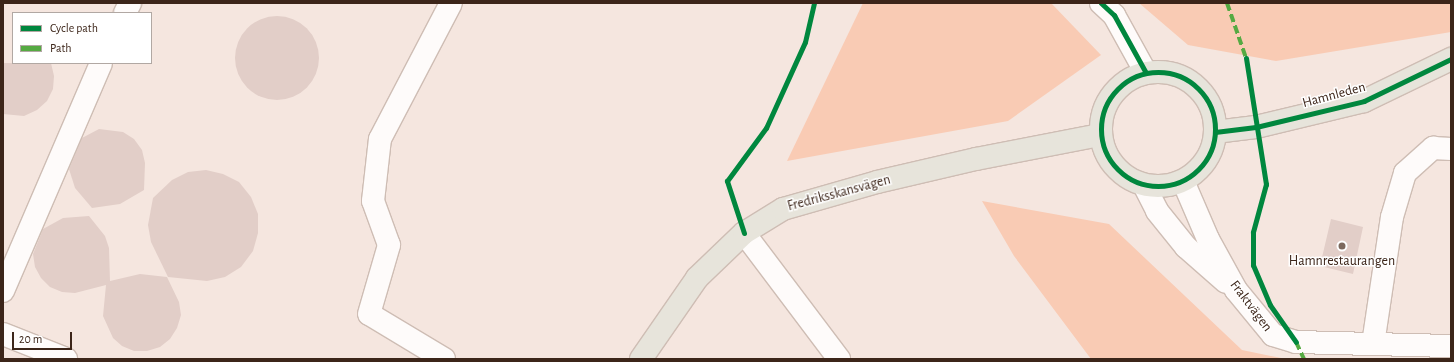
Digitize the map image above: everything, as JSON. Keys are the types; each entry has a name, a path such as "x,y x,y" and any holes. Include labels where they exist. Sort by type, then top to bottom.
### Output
{"main road":[{"name":"Hamnleden","path":"1216,132 1256,127 1364,101 1451,59"},
{"path":"1164,72 1180,76 1195,85 1207,98 1214,114 1216,132 1206,161 1196,172 1183,181 1164,187 1144,185 1128,178 1114,167 1105,152 1100,135 1101,118 1114,93 1130,78 1146,73 1164,72"},
{"name":"Fredriksskansvägen","path":"641,359 697,278 744,233 782,209 855,188 976,159 1100,135"}],"street":[{"path":"126,12 130,3"},
{"path":"444,359 369,314 389,245 373,201 380,140 451,3"},
{"path":"1101,3 1114,15 1146,73"},
{"path":"3,292 101,64"},
{"path":"1373,344 1392,217 1405,173 1433,148 1451,149"},
{"name":"Fraktvägen","path":"1183,181 1208,239 1236,290 1273,336 1296,342 1451,346"},
{"path":"1144,185 1157,211 1186,247 1236,290"},
{"path":"744,233 839,359"},
{"path":"3,334 66,359"}],"shaded area":[{"path":"863,3 1051,3 1101,55 1008,121 787,161"},
{"path":"1139,3 1451,3 1451,32 1276,61 1188,45"},
{"path":"982,201 1109,224 1242,350 1286,359 1091,359 1014,256"}],"building":[{"path":"269,16 285,16 301,23 312,34 319,50 319,66 316,74 307,88 301,93 285,100 269,100 253,93 242,82 235,66 235,50 242,34 253,23"},
{"path":"3,63 51,64 54,76 53,89 47,101 37,110 24,116 3,114"},
{"path":"99,129 123,132 134,139 142,150 145,163 144,190 120,204 92,208 75,188 69,169 82,138"},
{"path":"206,170 223,174 239,182 251,197 258,214 258,233 253,251 241,267 225,277 207,281 168,277 151,242 148,225 153,198 172,180 188,172"},
{"path":"89,216 105,236 109,248 110,281 140,274 167,277 179,302 181,315 177,328 170,339 160,347 147,351 134,351 122,346 113,338 103,316 106,285 75,293 62,292 50,287 41,278 35,267 33,254 43,229 63,218"},
{"name":"Hamnrestaurangen","path":"1331,219 1363,227 1353,274 1320,266"}],"marked path":[{"path":"1227,3 1246,58"},
{"path":"1296,342 1304,359"}],"cycle path":[{"path":"744,233 727,181 766,128 805,42 814,3"},
{"path":"1101,3 1114,15 1146,73"},
{"path":"1246,58 1266,184 1253,232 1253,265 1270,305 1296,342"},
{"path":"1215,132 1256,127 1364,101 1451,59"},
{"path":"1158,72 1180,76 1190,81 1206,97 1211,107 1215,129 1211,151 1206,161 1190,177 1180,182 1158,186 1136,182 1126,177 1110,161 1105,151 1101,129 1105,107 1110,97 1126,81 1136,76 1158,72"}],"place":[{"name":"Hamnrestaurangen","path":"1342,246"}]}
